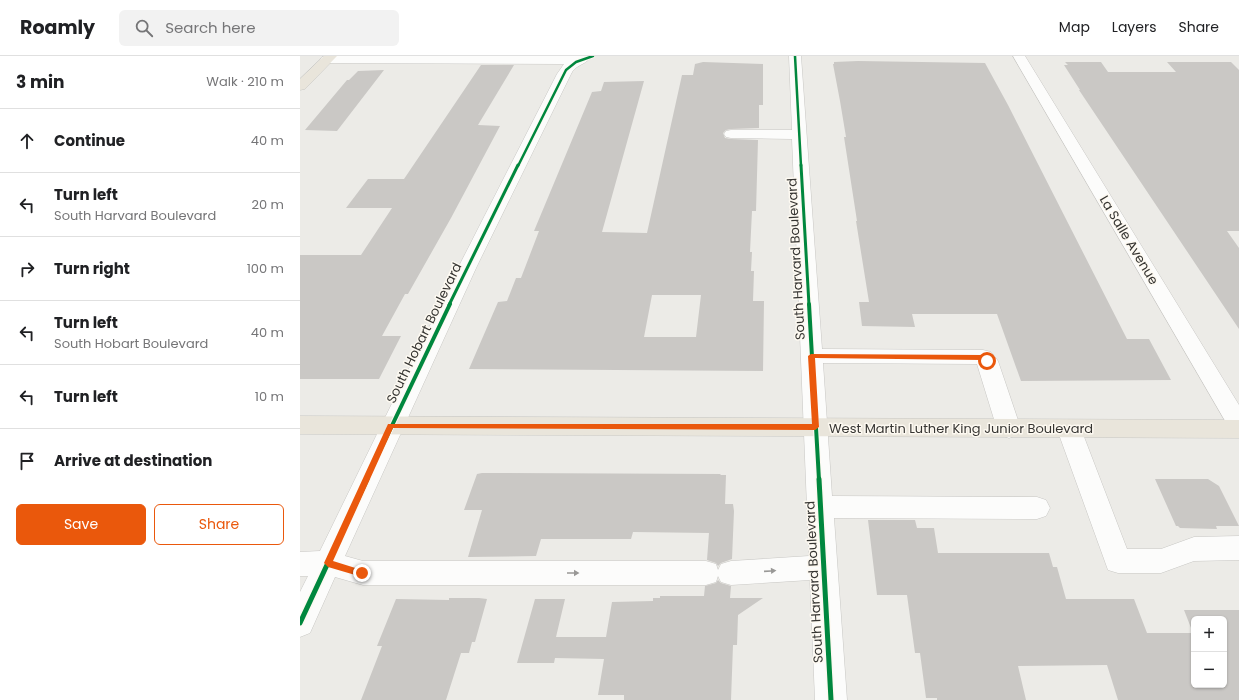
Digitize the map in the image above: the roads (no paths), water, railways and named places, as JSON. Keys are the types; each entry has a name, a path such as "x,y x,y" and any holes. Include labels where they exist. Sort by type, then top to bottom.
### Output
{"main road":[{"path":"300,86 329,58"},
{"name":"West Martin Luther King Junior Boulevard","path":"300,425 1239,429"}],"street":[{"name":"South Harvard Boulevard","path":"795,56 831,700"},
{"name":"La Salle Avenue","path":"1019,56 1239,425"},
{"path":"329,58 585,58"},
{"name":"South Hobart Boulevard","path":"300,623 391,426 468,266 564,74 568,67 585,58"},
{"path":"731,134 799,135"},
{"path":"811,356 983,357 987,361 1009,429"},
{"path":"1069,429 1118,561 1161,561 1194,549 1239,548"},
{"path":"820,507 1037,508"},
{"path":"300,564 328,563 362,573 719,573 824,567"}]}
